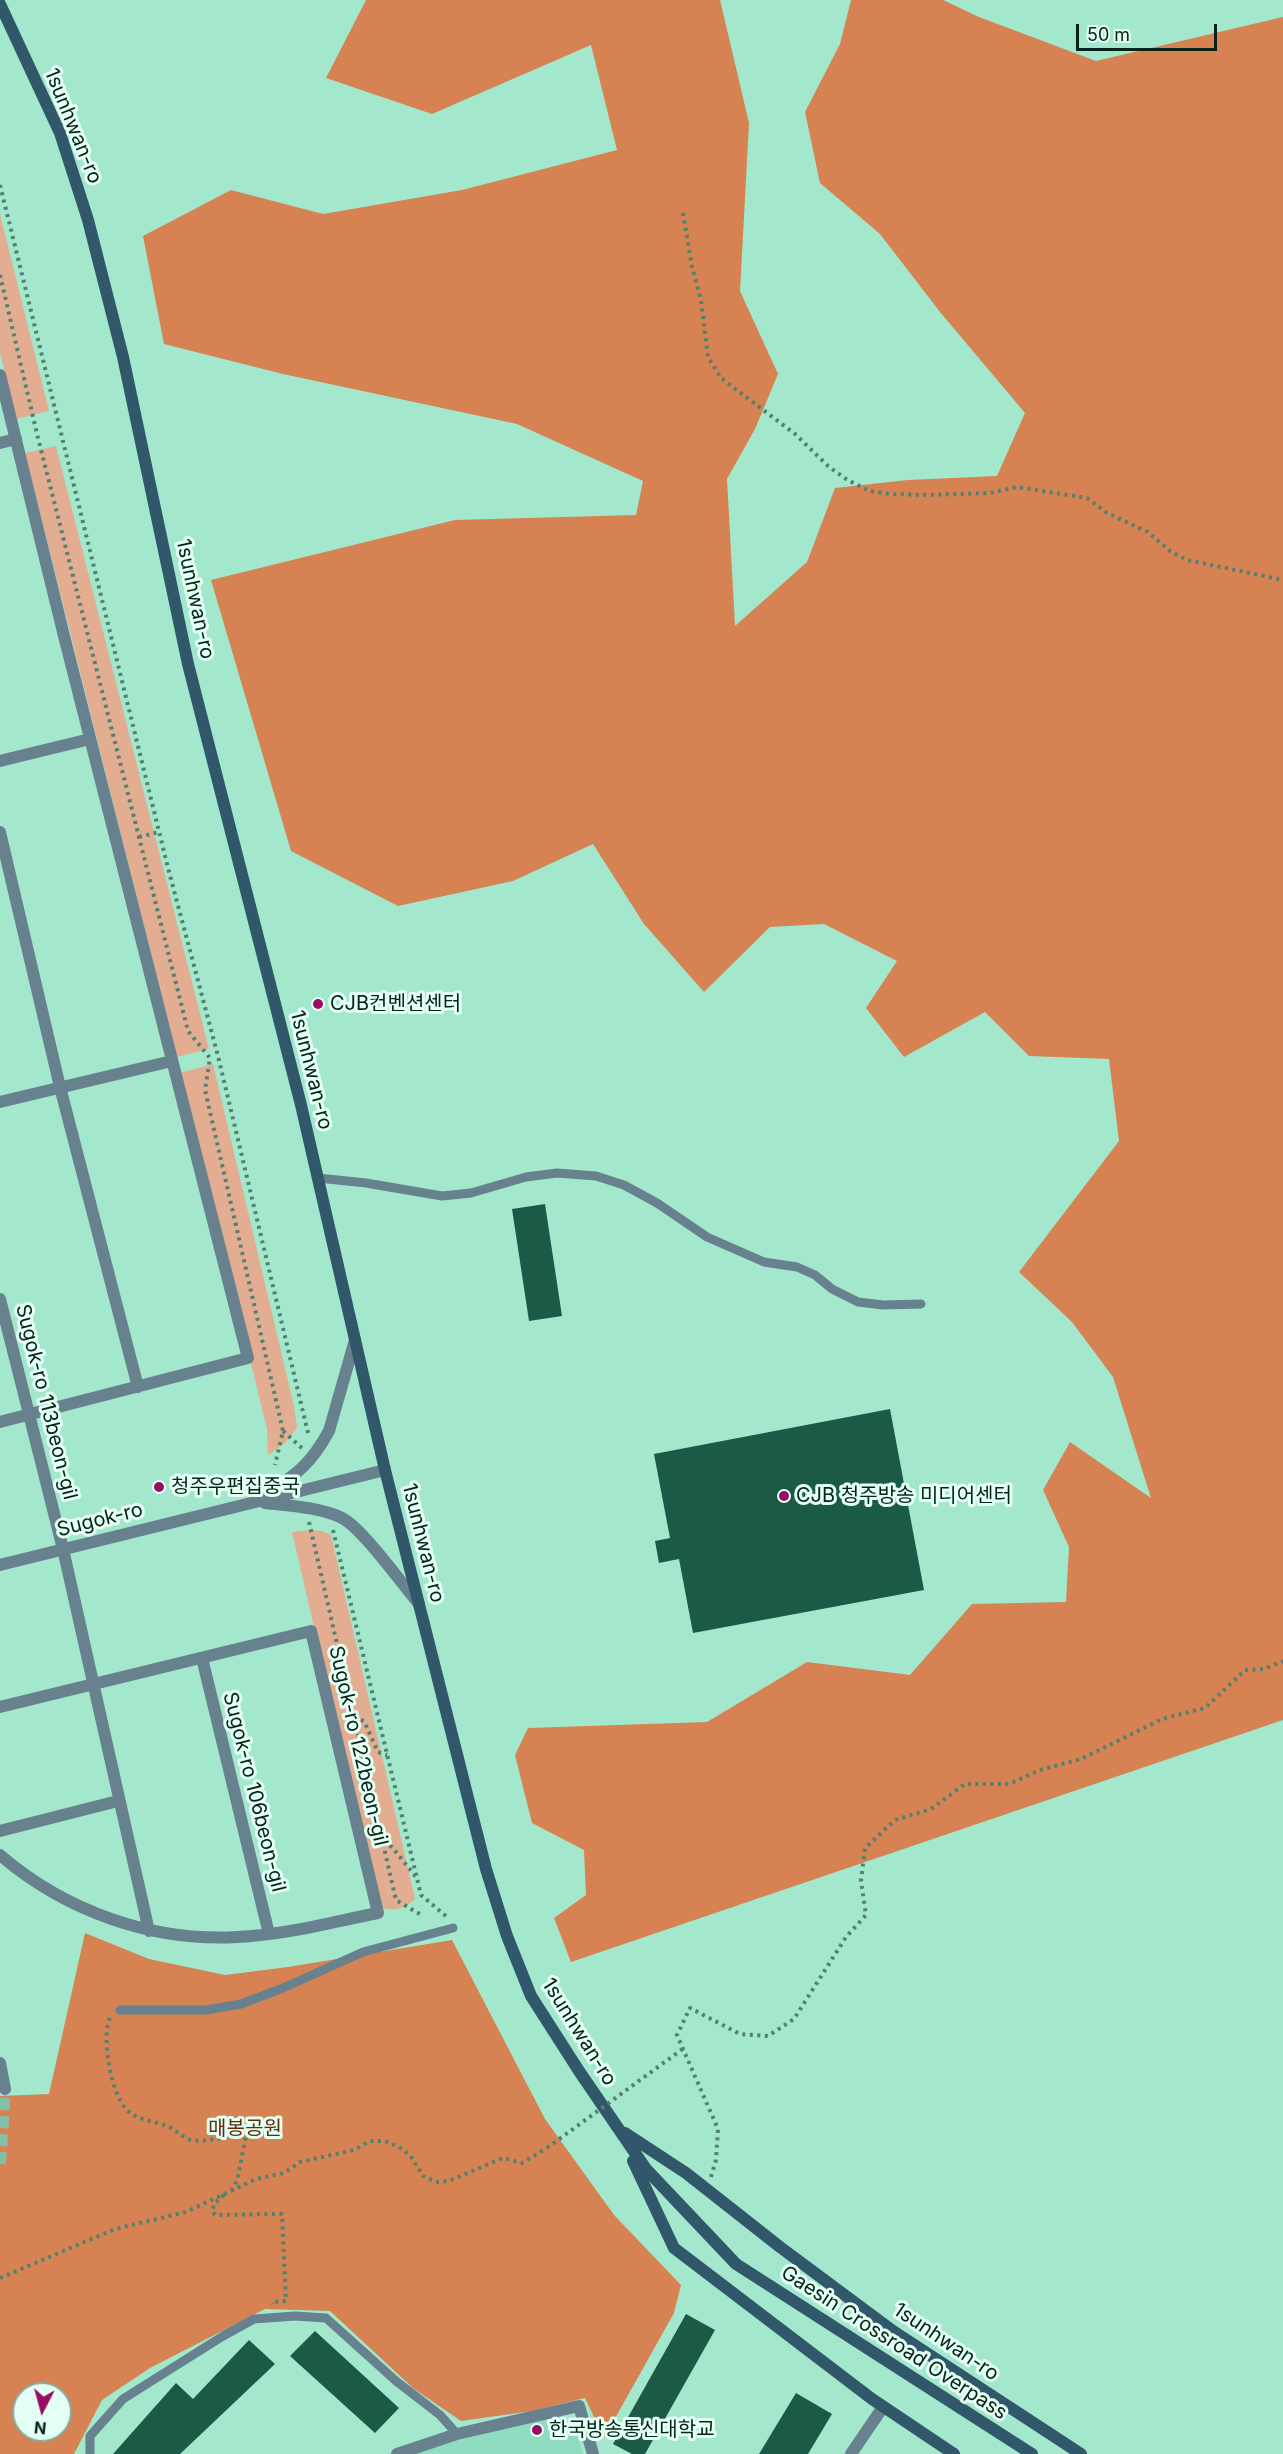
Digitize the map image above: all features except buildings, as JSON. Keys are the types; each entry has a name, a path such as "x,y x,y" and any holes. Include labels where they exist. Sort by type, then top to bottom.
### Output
{"main road":[{"path":"3,16 6,0"},
{"name":"1sunhwan-ro","path":"0,4 3,16 60,133 88,220 123,357 188,664 318,1178 385,1470 486,1869 507,1936 531,1996 646,2169 736,2264"},
{"path":"619,2130 674,2247 883,2407 954,2454"},
{"name":"1sunhwan-ro","path":"619,2130 686,2173 894,2331 1081,2454"},
{"name":"Gaesin Crossroad Overpass","path":"736,2264 1032,2454"}],"street":[{"path":"0,375 55,601 248,1358 0,1422"},
{"path":"0,443 16,439"},
{"path":"0,761 90,739"},
{"path":"0,832 60,1087 138,1387"},
{"path":"0,1102 172,1061"},
{"name":"Sugok-ro 113beon-gil","path":"0,1299 63,1549 149,1931"},
{"path":"258,1502 302,1470 322,1444 329,1431 355,1340"},
{"name":"Sugok-ro","path":"0,1565 385,1470"},
{"path":"258,1502 310,1509 342,1518 363,1537 419,1604"},
{"name":"Sugok-ro 122beon-gil","path":"0,1707 94,1686 311,1631 378,1913 268,1934"},
{"name":"Sugok-ro 106beon-gil","path":"202,1658 268,1934"},
{"path":"0,1831 118,1801"},
{"path":"0,1855 23,1873 75,1904 149,1931 214,1938 268,1934"},
{"path":"0,2063 4,2089"},
{"path":"397,2454 457,2434 579,2406 593,2454"},
{"path":"851,2454 883,2407"}],"lane":[{"path":"318,1178 366,1183 441,1196 471,1193 518,1179 557,1173 596,1176 633,1190 657,1203 706,1237 764,1262 797,1267 815,1275 832,1289 858,1302 883,1305 921,1304"},
{"path":"120,2010 206,2010 241,2004 363,1952 452,1924"},
{"path":"90,2454 90,2436 123,2399 254,2319 295,2316 326,2318 396,2381 440,2415 457,2434"}],"path":[{"path":"0,185 159,832 218,1056 310,1443"},
{"path":"683,213 692,267 701,300 708,357 721,378 795,434 828,466 846,479 869,491 890,494 990,493 1017,487 1087,498 1107,513 1148,532 1170,551 1187,560 1283,580"},
{"path":"0,275 188,1031 210,1058 205,1090 283,1431 276,1465"},
{"path":"139,837 159,832"},
{"path":"283,1431 305,1450"},
{"path":"308,1520 396,1900 423,1916"},
{"path":"332,1524 421,1895 452,1924"},
{"path":"708,2190 716,2160 718,2128 677,2035 690,2008 740,2034 768,2036 794,2019 846,1937 866,1915 861,1881 865,1848 895,1820 931,1809 965,1784 1009,1784 1040,1770 1080,1759 1162,1719 1206,1708 1245,1670 1264,1669 1283,1661"},
{"path":"354,1717 364,1720 378,1752 387,1755"},
{"path":"383,1842 392,1847 417,1877"},
{"path":"120,2010 111,2017 107,2026 107,2037 111,2074 123,2107 133,2116 170,2128 188,2139 200,2141 225,2136 246,2136 237,2181 215,2203 212,2211 215,2215 226,2217 282,2214 286,2301 272,2302 274,2318"},
{"path":"0,2278 115,2229 186,2212 256,2179 284,2174 300,2162 354,2150 370,2141 385,2141 399,2147 410,2156 423,2176 436,2181 449,2181 503,2158 522,2163 547,2148 684,2048"}],"shaded area":[{"path":"0,214 49,411 16,419 0,353"},
{"path":"56,446 209,1049 177,1057 25,453"},
{"path":"213,1064 294,1406 297,1428 285,1443 268,1455 267,1429 180,1073"},
{"path":"322,1531 331,1535 415,1899 398,1909 379,1907 292,1532"},
{"name":"한국방송통신대학교","path":"560,2414 573,2421 583,2454 414,2454 463,2439"}],"green space":[{"path":"366,0 720,0 749,123 740,291 778,374 755,429 727,479 735,626 807,562 835,488 908,480 997,476 1025,413 940,312 880,234 820,183 805,112 840,44 851,0 943,0 979,17 1096,61 1283,17 1283,1720 571,1962 554,1918 586,1895 584,1850 532,1823 515,1755 528,1728 707,1722 807,1662 910,1675 972,1604 1066,1602 1069,1547 1043,1490 1070,1442 1151,1498 1113,1377 1072,1322 1019,1272 1119,1141 1109,1059 1029,1056 985,1012 904,1057 866,1008 897,961 824,924 770,927 704,992 644,924 593,844 513,881 398,906 291,851 211,580 455,520 636,515 643,481 517,424 283,374 164,344 143,236 231,190 323,214 462,190 617,150 591,45 432,114 326,78"},
{"name":"매봉공원","path":"85,1933 149,1959 225,1975 452,1940 545,2119 614,2215 681,2285 674,2313 604,2438 585,2398 532,2411 461,2421 413,2388 330,2311 265,2309 150,2368 102,2400 74,2454 0,2454 0,2096 49,2094"}],"tunnel":[{"path":"0,2164 5,2089"}],"place":[{"name":"CJB컨벤션센터","path":"318,1004"},
{"name":"청주우편집중국","path":"159,1487"},
{"name":"CJB 청주방송 미디어센터","path":"784,1496"},
{"name":"한국방송통신대학교","path":"537,2430"}]}
